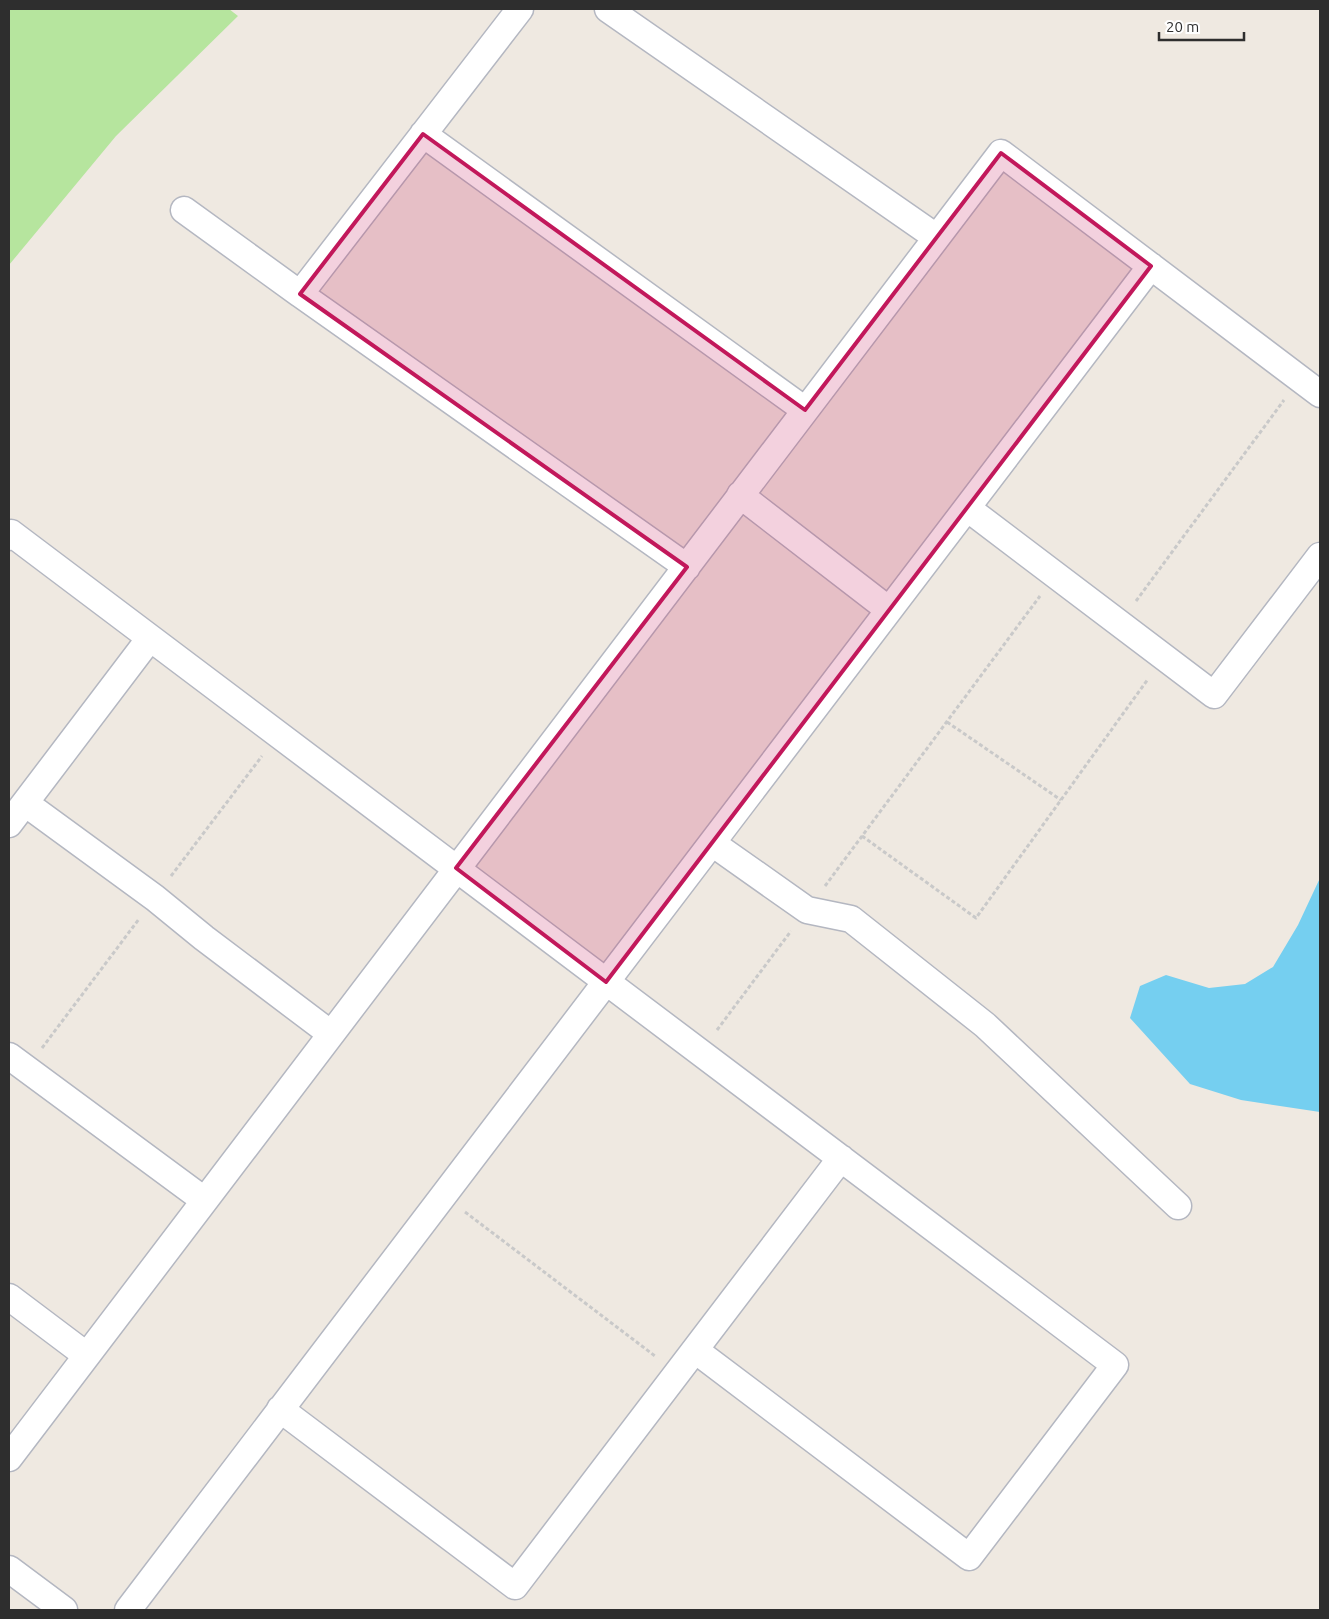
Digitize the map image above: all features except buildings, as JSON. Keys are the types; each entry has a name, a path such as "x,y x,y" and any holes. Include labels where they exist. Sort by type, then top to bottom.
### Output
{"street":[{"path":"300,294 520,9"},
{"path":"608,9 936,237"},
{"path":"423,134 805,410"},
{"path":"9,1458 1001,153 1310,386"},
{"path":"184,210 686,567"},
{"path":"128,1610 1151,266"},
{"path":"740,495 889,610"},
{"path":"967,508 1214,695 1320,556"},
{"path":"9,537 11,534 150,638 1115,1365 969,1557 695,1350"},
{"path":"9,824 150,638"},
{"path":"25,803 155,898 204,938 331,1034"},
{"path":"712,843 807,910 851,919 985,1025 1178,1206"},
{"path":"9,1056 204,1200"},
{"path":"280,1409 516,1586 841,1158"},
{"path":"9,1297 86,1356"},
{"path":"9,1569 64,1610"}],"path":[{"path":"1120,624 1310,386"},
{"path":"700,1053 1056,576"},
{"path":"862,836 976,918 1164,657"},
{"path":"947,722 1061,800"},
{"path":"443,1196 678,1373"}],"highlighted area":[{"path":"423,134 805,410 1001,153 1151,266 606,982 456,868 687,567 300,294"}],"green space":[{"path":"9,9 229,9 238,16 116,136 9,265"}],"water":[{"path":"1320,878 1320,1112 1241,1100 1190,1084 1130,1018 1140,986 1166,975 1209,988 1245,984 1273,967 1298,925"}]}
